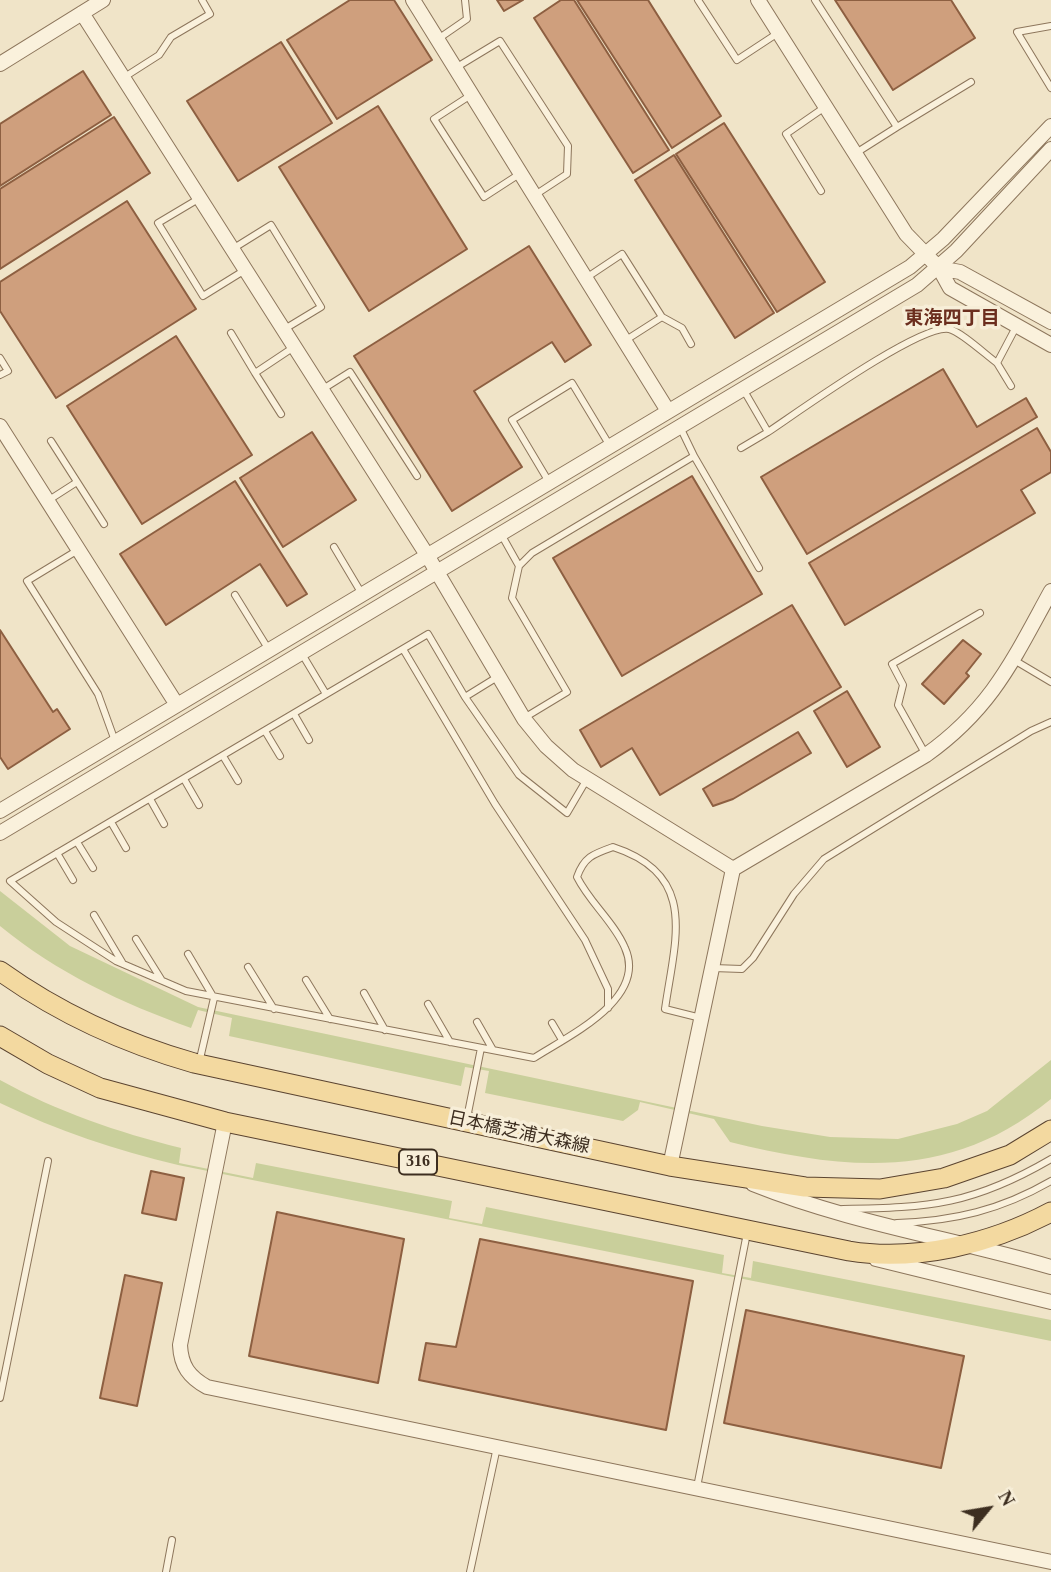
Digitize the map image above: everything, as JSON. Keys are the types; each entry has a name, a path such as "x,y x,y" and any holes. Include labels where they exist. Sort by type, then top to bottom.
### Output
{"main road":[{"name":"日本橋芝浦大森線","path":"0,971 74,1018 155,1052 199,1064 739,1179 846,1189 908,1185 989,1165 1051,1130"},
{"name":"316","path":"0,1036 48,1064 100,1088 225,1122 849,1251 891,1256 963,1244 1011,1230 1051,1212"}],"street":[{"path":"0,64 103,0"},
{"path":"413,0 668,411"},
{"path":"758,0 906,234 939,268 950,288 1051,345"},
{"path":"82,13 437,572 524,719 546,747 587,779 733,869"},
{"path":"0,811 926,255 1051,126"},
{"path":"0,833 917,285 939,268 1051,149"},
{"path":"939,268 960,272 1051,321"},
{"path":"0,426 177,705"},
{"path":"670,1166 733,869 926,755 955,734 979,711 1014,660 1051,591"},
{"path":"225,1122 180,1345 181,1360 186,1371 207,1387 1051,1562"},
{"path":"739,1179 870,1224 1051,1267"},
{"path":"849,1251 1051,1302"}],"lane":[{"path":"123,78 159,55 171,37 210,13 202,0"},
{"path":"437,39 467,19 465,0"},
{"path":"698,0 737,60 778,33"},
{"path":"815,0 897,127"},
{"path":"1051,26 1017,32 1051,88"},
{"path":"455,68 500,41 568,146 568,174 535,195"},
{"path":"855,154 971,82"},
{"path":"471,95 434,119 484,197 521,173"},
{"path":"821,191 786,134 825,107"},
{"path":"200,198 158,223 203,296 246,270"},
{"path":"232,249 271,225 321,307 284,330"},
{"path":"586,278 622,254 662,317 681,328 691,344"},
{"path":"626,340 662,317"},
{"path":"997,363 1017,326"},
{"path":"741,448 852,376 931,330 951,329 997,363 1011,386"},
{"path":"231,333 281,414"},
{"path":"255,373 295,347"},
{"path":"0,358 8,371 0,375"},
{"path":"321,390 350,372 416,476"},
{"path":"549,482 512,420 572,383 610,446"},
{"path":"743,389 768,432"},
{"path":"680,427 759,568"},
{"path":"51,441 104,524"},
{"path":"524,719 568,692 512,598 519,566 532,553 694,456"},
{"path":"48,501 77,482"},
{"path":"501,534 519,566"},
{"path":"334,547 362,594"},
{"path":"78,550 27,581 98,694 116,742"},
{"path":"235,595 269,650"},
{"path":"926,755 898,705 904,685 892,664 980,613"},
{"path":"587,779 566,813 519,775 465,697 428,634 10,881 56,922 122,964 162,981 214,998 534,1058 608,1008 624,988 630,964 621,940 586,894 577,877 582,862 592,854 613,847 647,861 664,877 673,897 678,924 665,1009 703,1019"},
{"path":"403,649 495,804 585,940 608,989 608,1008"},
{"path":"302,654 326,695"},
{"path":"1014,660 1051,682"},
{"path":"465,697 499,676"},
{"path":"294,714 309,740"},
{"path":"713,968 742,969 753,958 794,894 824,859 1031,731 1051,722"},
{"path":"265,731 280,757"},
{"path":"223,756 238,781"},
{"path":"184,779 199,805"},
{"path":"149,799 164,824"},
{"path":"111,822 126,848"},
{"path":"78,842 93,868"},
{"path":"57,853 73,880"},
{"path":"94,915 122,964"},
{"path":"136,939 162,981"},
{"path":"188,954 214,998 199,1064"},
{"path":"248,967 274,1009"},
{"path":"306,980 330,1019"},
{"path":"364,993 385,1030"},
{"path":"428,1004 450,1042"},
{"path":"477,1022 493,1050"},
{"path":"552,1023 562,1040"},
{"path":"466,1122 481,1048"},
{"path":"824,1210 916,1208 941,1204 980,1194 1051,1159"},
{"path":"0,1398 48,1161"},
{"path":"870,1224 961,1218 986,1212 1051,1181"},
{"path":"696,1489 747,1230"},
{"path":"470,1572 497,1447"},
{"path":"166,1572 173,1540"}],"green space":[{"path":"0,891 70,946 198,1007 762,1126 830,1137 898,1139 957,1124 987,1111 1051,1060 1051,1099 1013,1126 975,1144 937,1156 897,1162 857,1163 774,1152 730,1142 714,1119 640,1102 638,1110 623,1121 485,1093 489,1071 465,1067 461,1086 229,1036 232,1018 198,1010 191,1028 91,985 22,943 0,926"},
{"path":"0,1080 88,1120 181,1148 179,1163 253,1178 256,1163 452,1201 449,1218 482,1224 486,1207 724,1255 722,1273 751,1278 753,1261 1051,1320 1051,1341 178,1165 88,1139 0,1103"}],"building":[{"path":"350,0 394,0 432,60 337,119 287,40"},
{"path":"497,0 523,0 504,11"},
{"path":"561,0 574,0 669,150 633,173 534,18"},
{"path":"577,0 648,0 721,116 672,148"},
{"path":"835,0 951,0 975,38 893,90"},
{"path":"281,42 332,123 238,181 187,101"},
{"path":"83,71 111,115 0,186 0,124"},
{"path":"378,106 467,249 369,311 279,167"},
{"path":"114,117 150,173 0,269 0,189"},
{"path":"724,123 825,282 777,312 676,154"},
{"path":"674,155 774,313 735,338 635,180"},
{"path":"127,201 196,309 56,398 0,311 0,282"},
{"path":"529,246 591,345 565,362 552,342 474,391 522,467 452,511 354,356"},
{"path":"176,336 252,455 142,524 67,406"},
{"path":"943,369 977,427 1026,398 1037,417 807,554 761,477"},
{"path":"1037,428 1051,452 1051,472 1021,490 1035,513 845,625 809,563"},
{"path":"312,432 356,500 283,547 240,478"},
{"path":"692,476 762,594 622,676 553,558"},
{"path":"235,481 307,594 287,606 260,564 166,625 120,554"},
{"path":"792,605 841,687 660,795 632,748 601,767 580,730"},
{"path":"0,630 53,712 57,709 70,729 8,769 0,757"},
{"path":"963,640 981,654 966,673 969,676 944,704 922,684"},
{"path":"847,691 880,747 847,767 814,711"},
{"path":"798,732 811,753 733,799 713,806 703,789"},
{"path":"151,1171 184,1178 176,1220 142,1213"},
{"path":"277,1212 404,1239 378,1383 249,1356"},
{"path":"480,1239 693,1281 666,1430 419,1380 426,1343 456,1347"},
{"path":"125,1275 162,1283 137,1406 100,1398"},
{"path":"746,1310 964,1356 941,1468 724,1423"}],"district":[{"name":"東海四丁目","path":"952,319"}]}
